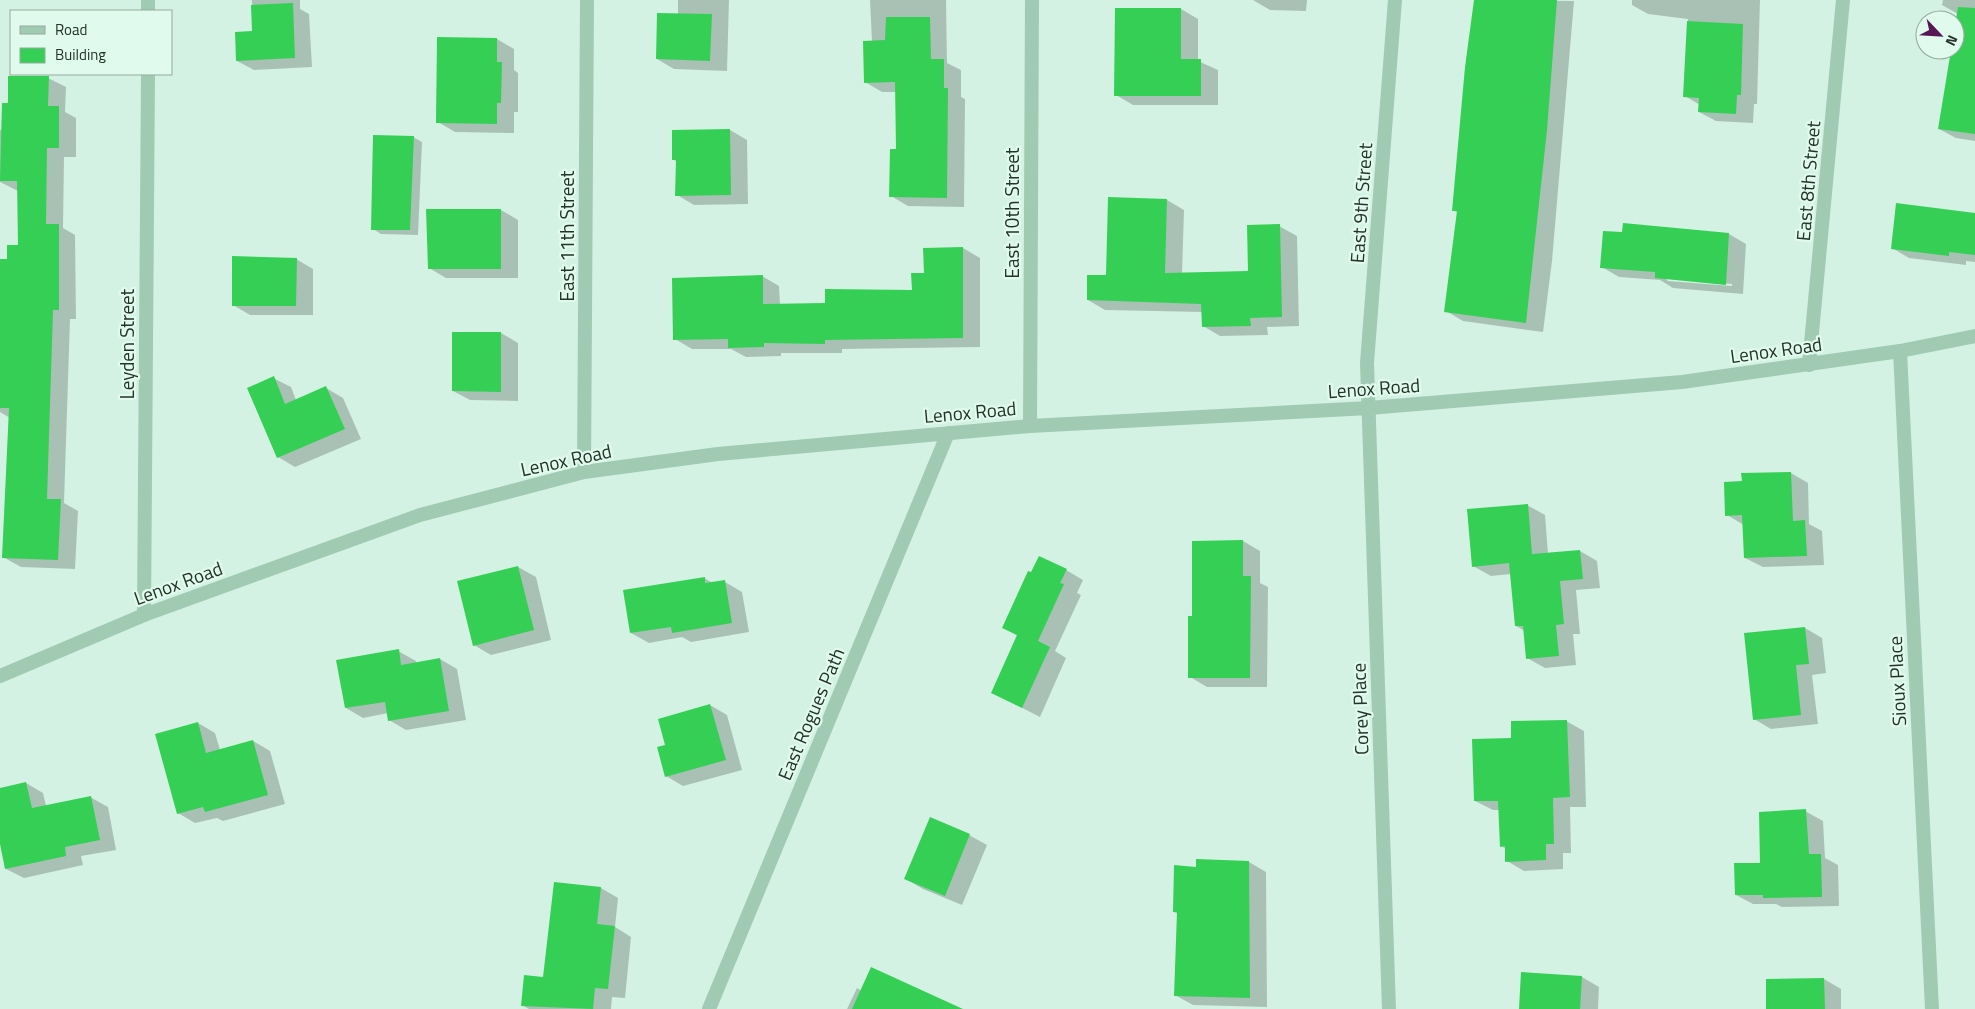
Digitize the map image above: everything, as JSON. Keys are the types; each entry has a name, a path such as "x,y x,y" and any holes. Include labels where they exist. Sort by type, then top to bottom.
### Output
{"street":[{"name":"East 11th Street","path":"584,472 587,0"},
{"name":"East 10th Street","path":"1030,426 1032,0"},
{"name":"East 9th Street","path":"1369,408 1367,363 1395,0"},
{"name":"East 8th Street","path":"1809,365 1843,0"},
{"name":"Leyden Street","path":"144,615 148,75"},
{"name":"Lenox Road","path":"0,676 144,615 420,515 584,472 718,454 1030,426 1369,408 1682,382 1900,352 1975,336"},
{"name":"Sioux Place","path":"1900,352 1932,1009"},
{"name":"Corey Place","path":"1369,408 1389,1009"},
{"name":"East Rogues Path","path":"709,1009 948,433"}],"building":[{"path":"1474,0 1557,0 1547,130 1526,323 1444,312 1457,211 1452,211 1465,67"},
{"path":"293,3 295,58 236,61 235,32 252,31 251,5"},
{"path":"1958,7 1975,8 1975,134 1938,129 1949,60 1965,60 1965,10 1958,10"},
{"path":"1115,8 1181,8 1181,59 1201,59 1201,96 1114,96"},
{"path":"657,13 712,14 710,61 656,59"},
{"path":"886,17 930,17 931,59 944,59 944,88 948,88 947,198 889,197 890,149 896,149 895,82 864,83 863,41 885,40"},
{"path":"1687,21 1743,24 1741,95 1737,95 1736,114 1698,112 1699,98 1683,97"},
{"path":"437,37 497,38 497,62 502,62 501,103 497,103 497,124 436,123"},
{"path":"8,76 49,76 48,106 59,106 59,148 47,148 46,224 59,224 59,310 53,310 47,499 61,499 58,560 2,558 9,408 0,408 0,259 7,259 7,245 18,245 17,181 0,181 2,103 8,103"},
{"path":"730,129 731,195 675,196 676,160 672,160 672,130"},
{"path":"373,135 414,136 410,230 371,230"},
{"path":"1108,197 1167,199 1165,273 1248,271 1247,225 1280,224 1282,317 1250,318 1251,326 1202,327 1201,304 1087,300 1087,275 1106,275"},
{"path":"1896,203 1975,213 1975,255 1949,252 1949,256 1891,249"},
{"path":"426,209 501,209 501,269 428,269"},
{"path":"1623,223 1729,233 1726,285 1655,278 1655,272 1600,268 1603,231 1622,232"},
{"path":"963,247 963,338 825,340 825,344 764,343 764,347 728,348 728,339 673,340 672,278 763,275 763,304 825,303 825,289 912,290 911,273 924,273 923,248"},
{"path":"232,256 297,258 296,306 232,306"},
{"path":"452,332 501,332 501,392 452,391"},
{"path":"274,376 285,404 326,386 345,429 277,458 247,388"},
{"path":"1791,472 1793,521 1805,520 1807,556 1744,558 1742,515 1725,516 1724,482 1742,481 1741,473"},
{"path":"1528,504 1532,554 1580,550 1583,579 1560,581 1564,624 1556,625 1559,656 1526,659 1523,626 1515,626 1509,563 1472,567 1467,509"},
{"path":"1243,540 1243,576 1251,576 1250,678 1188,678 1188,616 1192,616 1192,541"},
{"path":"1039,556 1067,569 1060,583 1064,584 1038,641 1050,647 1022,708 991,693 1017,635 1002,628 1028,571 1031,572"},
{"path":"518,566 534,630 473,646 457,581"},
{"path":"705,577 705,583 725,580 732,623 672,633 671,627 630,633 623,590"},
{"path":"1805,627 1809,664 1796,665 1801,715 1753,720 1744,633"},
{"path":"399,649 401,665 440,658 449,711 388,721 385,702 345,708 336,660"},
{"path":"710,704 726,760 665,777 657,747 665,745 658,719"},
{"path":"1567,720 1570,797 1553,798 1554,844 1546,844 1546,860 1505,862 1505,846 1500,847 1498,801 1474,801 1472,739 1511,738 1511,721"},
{"path":"198,722 206,753 253,740 268,795 205,812 203,807 177,814 155,734"},
{"path":"26,782 32,808 91,796 100,840 65,847 66,856 5,869 0,844 0,788"},
{"path":"1806,809 1809,854 1821,854 1822,897 1763,898 1763,895 1735,895 1734,863 1760,863 1759,812"},
{"path":"930,817 970,834 945,896 904,879"},
{"path":"1196,859 1249,861 1250,998 1174,996 1177,912 1173,912 1174,865 1196,867"},
{"path":"554,882 601,887 597,924 615,926 608,989 595,988 593,1009 521,1006 524,975 543,977"},
{"path":"871,967 963,1009 852,1009"},
{"path":"1521,972 1582,976 1580,1009 1519,1009"},
{"path":"1824,978 1825,1009 1766,1009 1766,979"}]}
